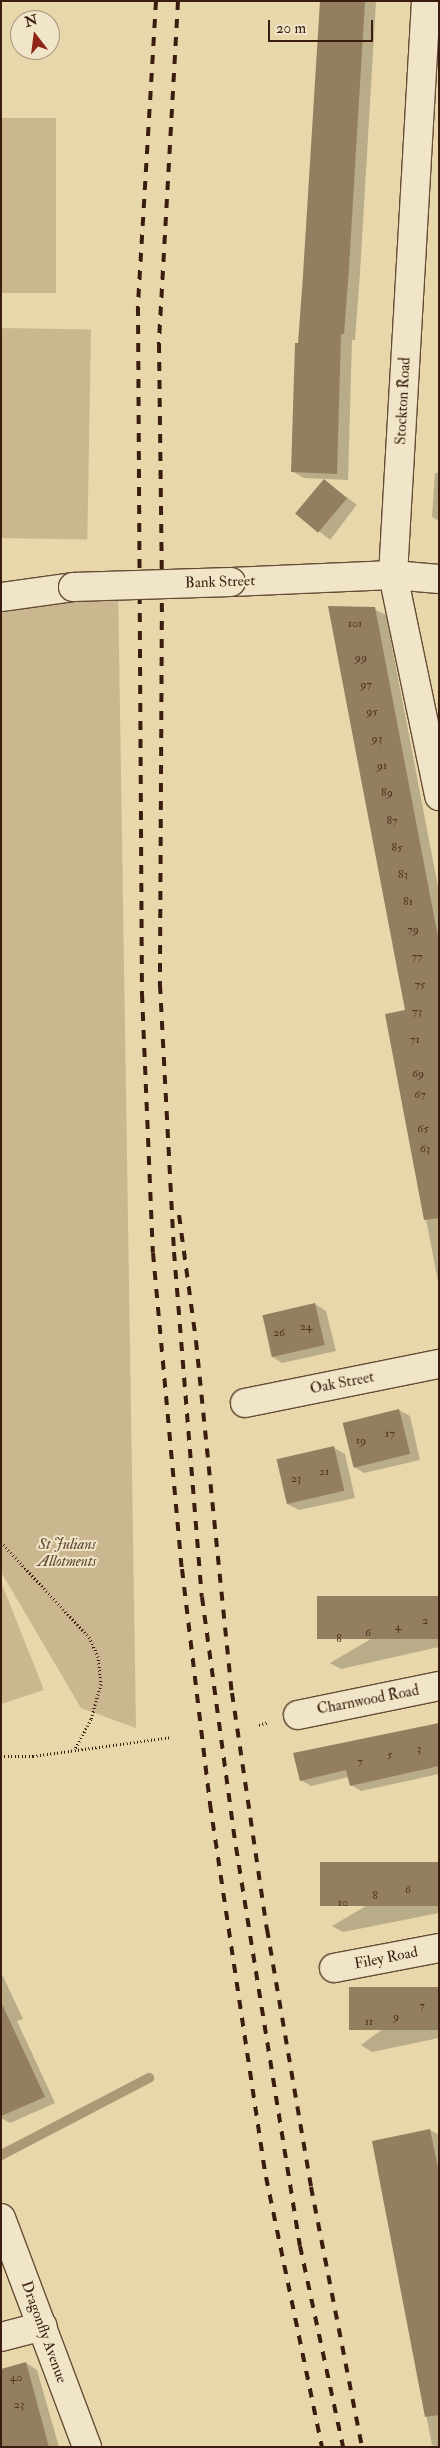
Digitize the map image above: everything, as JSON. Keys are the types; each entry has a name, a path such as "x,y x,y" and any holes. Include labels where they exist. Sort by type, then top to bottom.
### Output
{"street":[{"name":"Stockton Road","path":"426,1 393,575 439,796"},
{"name":"Bank Street","path":"1,596 73,587 393,575 439,579"},
{"name":"Oak Street","path":"245,1402 439,1364"},
{"name":"Charnwood Road","path":"298,1715 439,1686"},
{"name":"Filey Road","path":"334,1968 439,1948"},
{"name":"Dragonfly Avenue","path":"1,2218 43,2326 86,2447"},
{"path":"1,2337 43,2326"}],"path":[{"path":"1,1542 90,1638 98,1656 100,1684 91,1719 75,1749"},
{"path":"1,1756 33,1756 171,1736"}],"green space":[{"path":"1,118 56,118 56,293 1,293"},
{"path":"1,328 91,330 87,540 1,538"},
{"name":"St Julians Allotments","path":"118,584 136,1728 81,1708 1,1572 1,597"},
{"path":"1,1582 44,1690 1,1704"}],"building":[{"path":"320,1 365,1 349,267 344,334 341,334 337,474 291,472 295,343 298,343 303,275"},
{"path":"324,479 347,498 318,533 295,513"},
{"path":"328,606 375,607 439,942 439,1218 424,1220 385,1014 405,1010"},
{"path":"315,1303 325,1345 272,1357 262,1315"},
{"path":"399,1409 410,1454 354,1468 343,1423"},
{"path":"334,1446 344,1491 287,1504 277,1459"},
{"path":"317,1596 439,1596 439,1639 317,1639"},
{"path":"439,1723 439,1766 350,1786 346,1770 300,1781 293,1753"},
{"path":"320,1862 439,1862 439,1906 320,1906"},
{"path":"349,1987 439,1987 439,2030 349,2030"},
{"path":"1,2002 45,2097 1,2116"},
{"path":"430,2129 439,2173 439,2415 425,2417 372,2141"},
{"path":"26,2362 49,2447 1,2447 1,2369"}],"waterway":[{"path":"1,2155 149,2078"}],"railway":[{"path":"156,1 138,307 142,994 153,1253 182,1569 210,1804 266,2177 322,2447"},
{"path":"178,1 159,344 162,585 160,985 174,1252 202,1597 236,1847 300,2246 343,2447"},
{"path":"179,1215 196,1341 232,1693 267,1929 311,2187 362,2447"}]}
